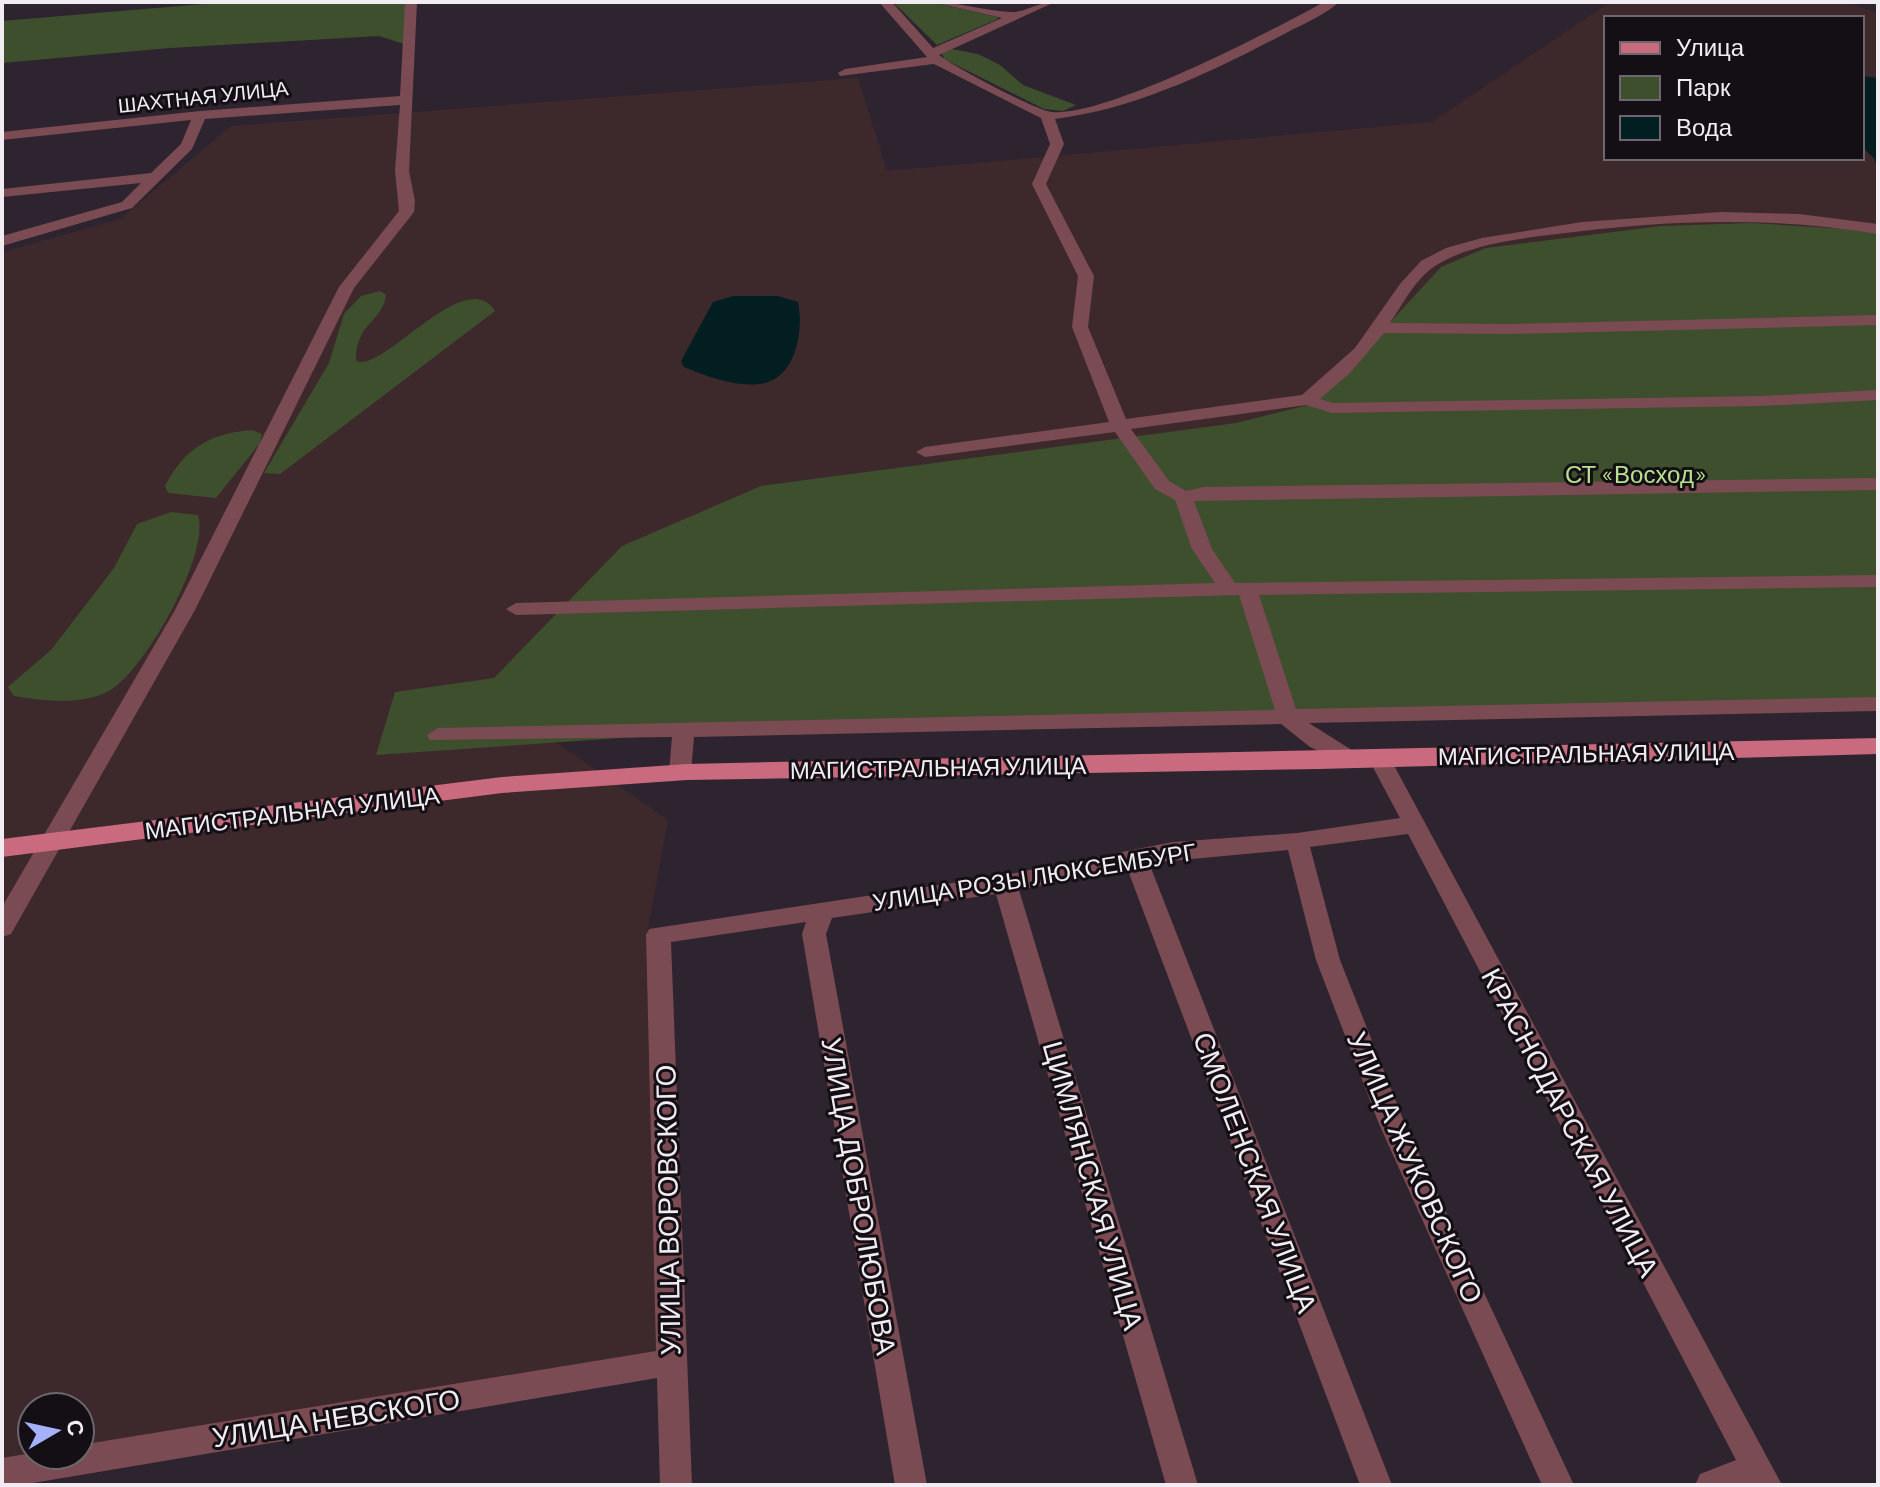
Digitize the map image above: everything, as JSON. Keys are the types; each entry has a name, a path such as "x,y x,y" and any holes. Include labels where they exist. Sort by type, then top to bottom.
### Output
{"main road":[{"name":"МАГИСТРАЛЬНАЯ УЛИЦА","path":"2,848 502,785 680,772 1878,746"}],"street":[{"path":"2,928 185,610 347,287 410,203 402,167 413,40 411,2"},
{"path":"885,2 933,57 1047,116 1073,113 1140,92 1238,51 1333,2"},
{"path":"939,2 1013,16"},
{"path":"845,73 933,57 1013,16 1049,2"},
{"name":"ШАХТНАЯ УЛИЦА","path":"2,136 200,115 408,100"},
{"path":"2,241 127,205 187,146 200,115"},
{"path":"1047,116 1057,144 1040,178 1040,190 1068,235 1086,276 1080,327 1121,428 1162,485 1183,497 1202,549 1239,592 1288,718 1318,742 1350,759"},
{"path":"2,193 155,177"},
{"path":"1307,400 1353,363 1405,285 1430,262 1465,246 1598,225 1752,216 1828,220 1878,229"},
{"path":"1379,328 1509,329 1878,320"},
{"path":"925,452 1121,428 1307,400 1332,408 1761,401 1878,395"},
{"path":"1183,497 1204,493 1878,484"},
{"path":"516,609 1168,590 1239,592 1878,581"},
{"path":"438,735 1878,704"},
{"path":"680,772 683,732"},
{"name":"КРАСНОДАРСКАЯ УЛИЦА","path":"1379,758 1411,825 1762,1476"},
{"name":"УЛИЦА РОЗЫ ЛЮКСЕМБУРГ","path":"658,935 1005,884 1173,850 1297,841 1411,825"},
{"name":"УЛИЦА ЖУКОВСКОГО","path":"1297,841 1328,960 1392,1124 1558,1485"},
{"name":"СМОЛЕНСКАЯ УЛИЦА","path":"1136,859 1376,1485"},
{"name":"ЦИМЛЯНСКАЯ УЛИЦА","path":"1005,884 1182,1485"},
{"name":"УЛИЦА ДОБРОЛЮБОВА","path":"823,909 814,934 911,1485"},
{"name":"УЛИЦА ВОРОВСКОГО","path":"658,935 666,1091 670,1362 676,1485"},
{"name":"УЛИЦА НЕВСКОГО","path":"2,1473 670,1362"},
{"path":"1711,1485 1762,1476"}],"shaded area":[{"path":"1610,2 1845,2 1878,13 1878,244 1326,428 492,698 668,820 646,939 656,1353 96,1456 96,1391 16,1391 16,1470 2,1473 2,252 120,219 231,126 858,78 887,171 1432,122"}],"green space":[{"path":"227,2 408,2 407,45 379,36 170,48 2,63 2,21"},
{"path":"932,2 998,19 937,45 894,3"},
{"path":"952,49 978,54 1000,65 1023,85 1076,105 1063,111 1044,109 944,59 942,53"},
{"name":"СТ «Восход»","path":"1751,223 1878,231 1878,710 664,735 376,755 395,692 494,678 622,546 761,486 1236,423 1316,403 1441,267 1486,248 1661,226"},
{"path":"380,291 386,295 384,304 360,338 356,360 359,362 373,359 428,320 466,300 482,300 495,311 280,474 264,473 329,363 344,314 361,296"},
{"path":"252,430 262,434 260,443 216,498 168,493 165,486 190,452 211,439"},
{"path":"171,512 198,515 199,533 194,557 170,613 137,664 120,683 95,697 60,701 14,696 8,687 51,650 114,568 137,524"}],"water":[{"path":"1864,76 1878,78 1878,169 1874,158 1864,149"},
{"path":"733,296 778,296 798,302 800,314 795,352 782,374 772,381 741,384 684,367 681,361 713,302"}]}
